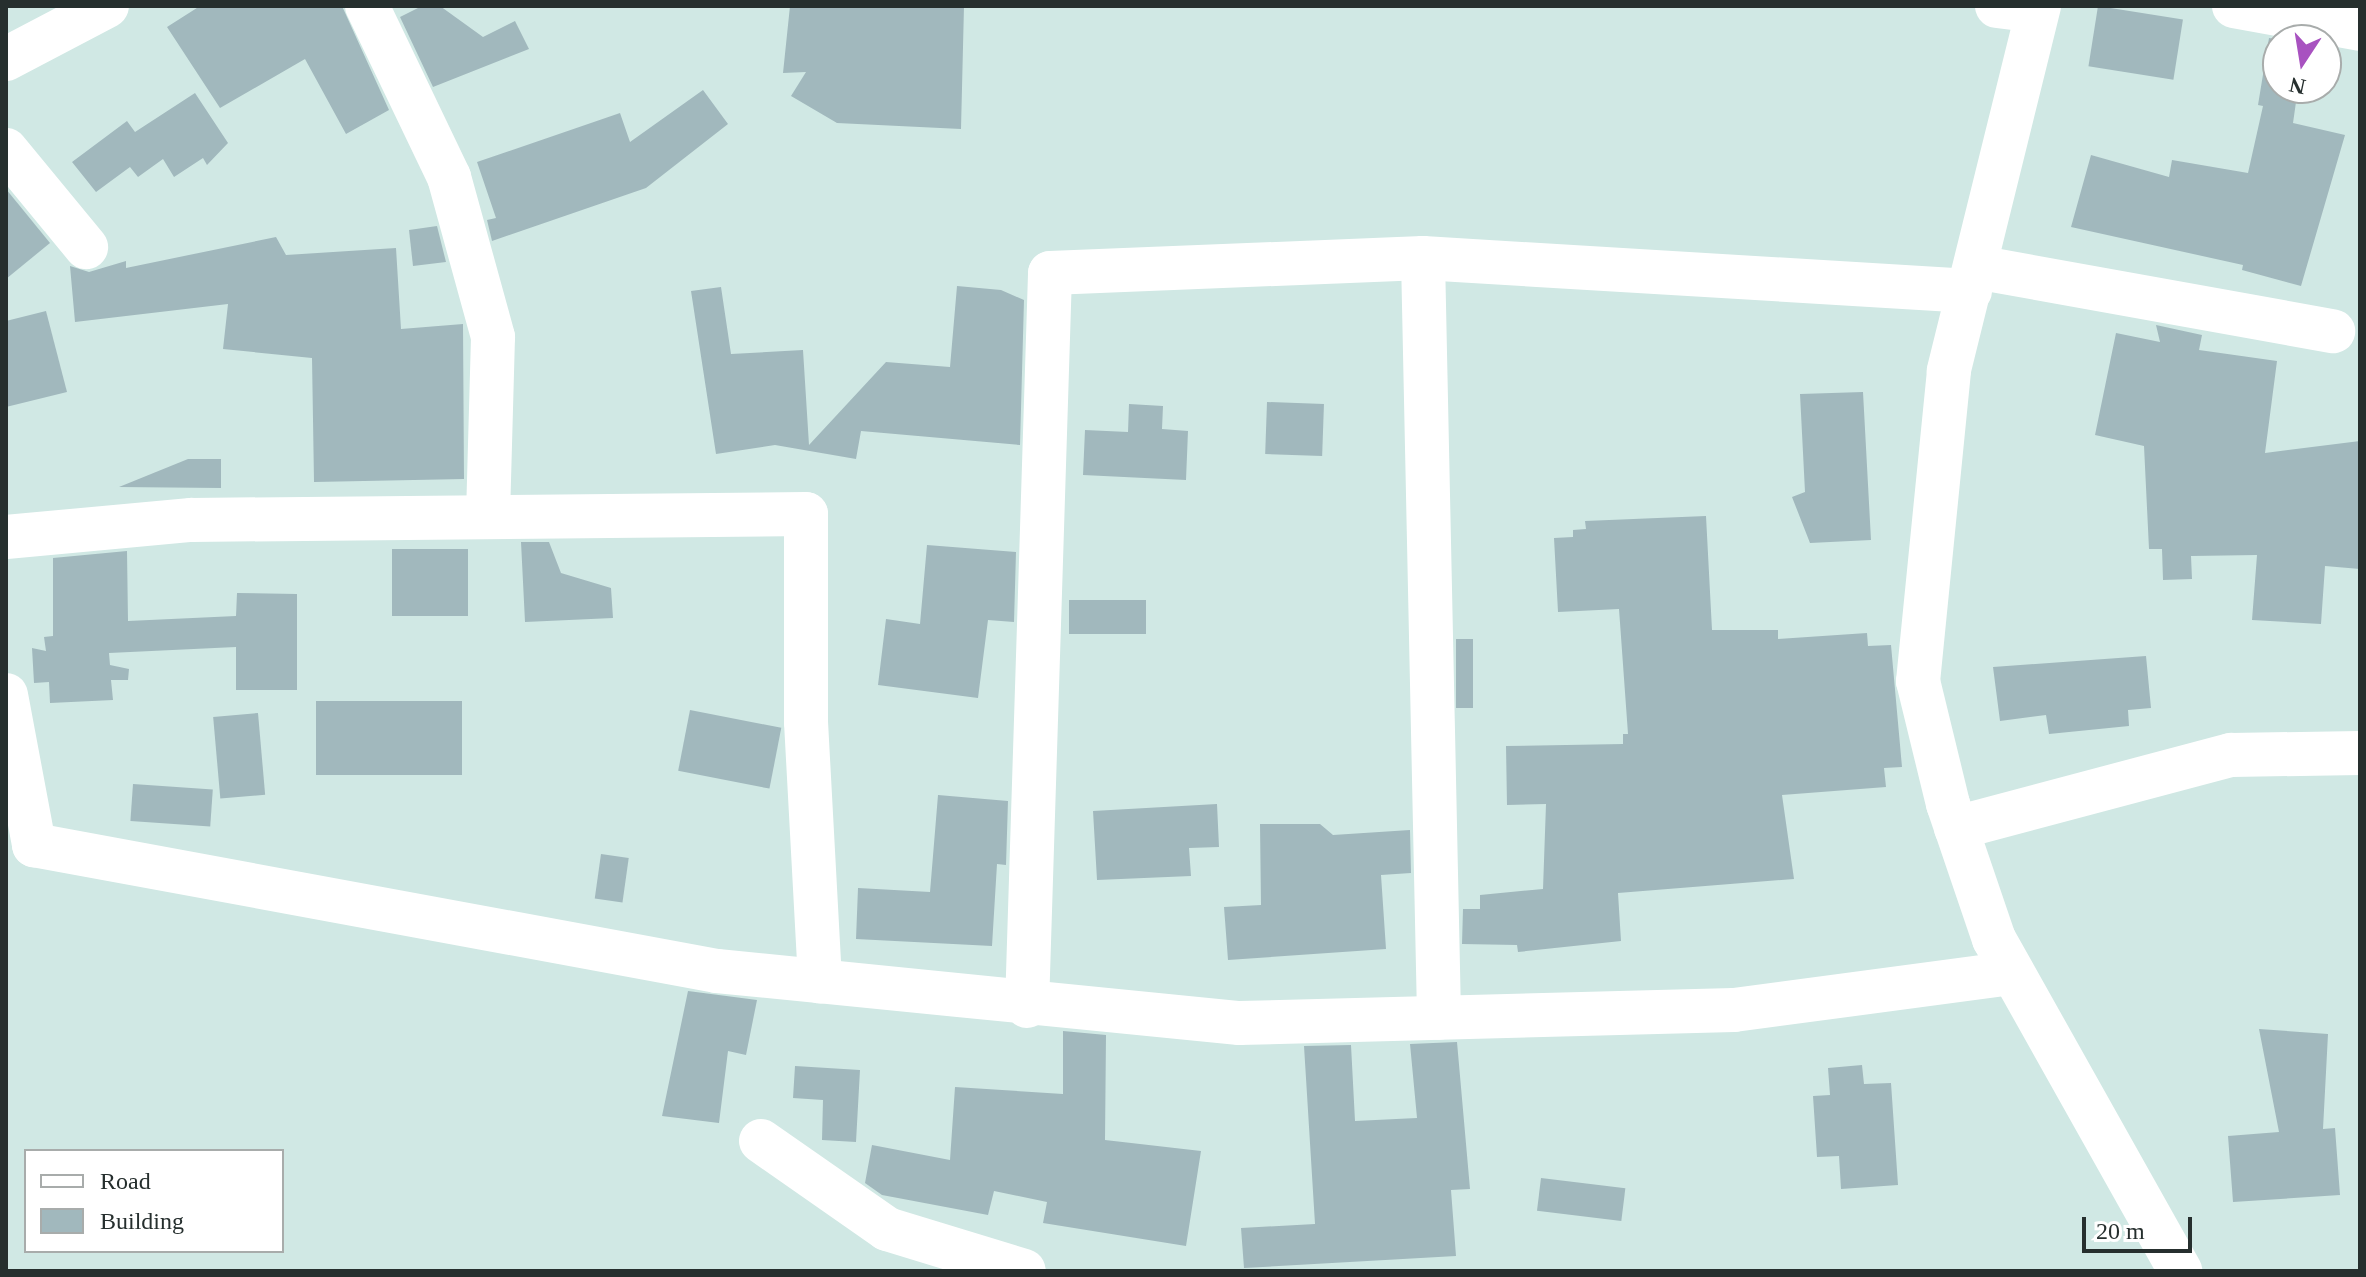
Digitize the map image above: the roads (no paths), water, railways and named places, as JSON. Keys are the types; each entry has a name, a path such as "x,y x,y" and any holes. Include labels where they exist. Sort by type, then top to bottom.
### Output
{"street":[{"path":"6,59 107,6"},
{"path":"367,6 449,177 493,337 488,517"},
{"path":"2234,6 2360,29"},
{"path":"2024,8 1973,279 1949,371 1925,566 1918,681 1956,828 1994,939 2168,1269"},
{"path":"6,150 86,247"},
{"path":"1423,258 1439,1018"},
{"path":"1027,1006 1050,273 1423,258 1973,279 2333,331"},
{"path":"6,537 191,520 806,514 806,722 820,982"},
{"path":"6,695 34,845 717,971 1027,1006 1239,1023 1734,1010 2012,973"},
{"path":"1956,828 2231,755 2360,753"},
{"path":"761,1141 887,1229 1024,1271"}]}
